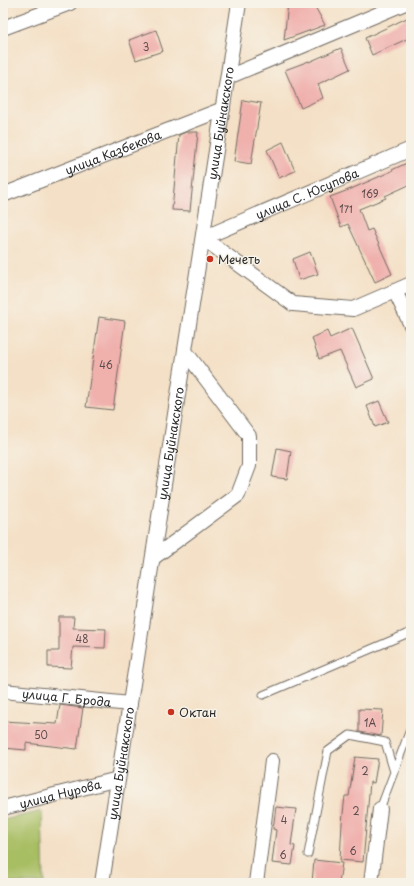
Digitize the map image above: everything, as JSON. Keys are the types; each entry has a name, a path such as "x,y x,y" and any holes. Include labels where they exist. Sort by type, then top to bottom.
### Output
{"street":[{"path":"3,28 70,3"},
{"name":"улица Буйнакского","path":"102,883 239,3"},
{"path":"228,77 404,3"},
{"name":"улица Казбекова","path":"3,195 223,108"},
{"name":"улица С. Юсупова","path":"203,238 411,149"},
{"path":"203,238 293,304 353,309 411,284"},
{"path":"395,291 411,325"},
{"path":"153,558 238,495 249,466 249,436 185,351"},
{"name":"улица Г. Брода","path":"3,691 130,704"},
{"path":"256,883 272,761"},
{"name":"улица Нурова","path":"3,808 118,779"},
{"path":"371,883 380,809"}],"lane":[{"path":"263,696 411,632"},
{"path":"380,809 411,727"},
{"path":"308,854 328,751 350,735 385,742 394,772"}],"green space":[{"path":"42,811 44,883 3,883 3,820"}],"building":[{"path":"288,3 313,3 325,25 284,40"},
{"path":"411,16 411,37 372,55 365,38"},
{"path":"156,30 163,51 136,60 129,40"},
{"path":"341,48 350,69 318,84 323,98 301,108 285,70 309,62"},
{"path":"243,100 261,103 251,164 234,161"},
{"path":"186,132 198,132 190,211 172,210 179,135"},
{"path":"283,142 295,171 279,178 267,150"},
{"path":"411,161 411,184 385,196 386,198 359,209 367,231 372,229 392,274 375,282 348,224 341,227 330,197 392,171"},
{"path":"310,252 318,274 299,280 293,259"},
{"path":"99,317 125,321 113,410 86,407"},
{"path":"352,328 374,379 356,387 340,351 319,359 312,338 327,331 330,338"},
{"path":"379,401 388,422 375,427 367,406"},
{"path":"277,448 291,451 287,479 272,477"},
{"path":"59,617 74,617 73,628 106,629 105,648 73,647 71,668 48,667 48,651 59,651"},
{"path":"60,705 83,708 77,749 26,743 26,750 3,748 3,721 57,724"},
{"path":"359,709 383,710 381,736 359,732"},
{"path":"355,757 378,759 374,783 370,782 363,862 340,860 345,796 349,796"},
{"path":"276,807 296,809 291,845 295,846 292,865 272,863 276,830 273,829"},
{"path":"314,860 342,863 339,883 312,883"}],"place":[{"name":"Мечеть","path":"210,259"},
{"name":"Октан","path":"171,712"}]}
